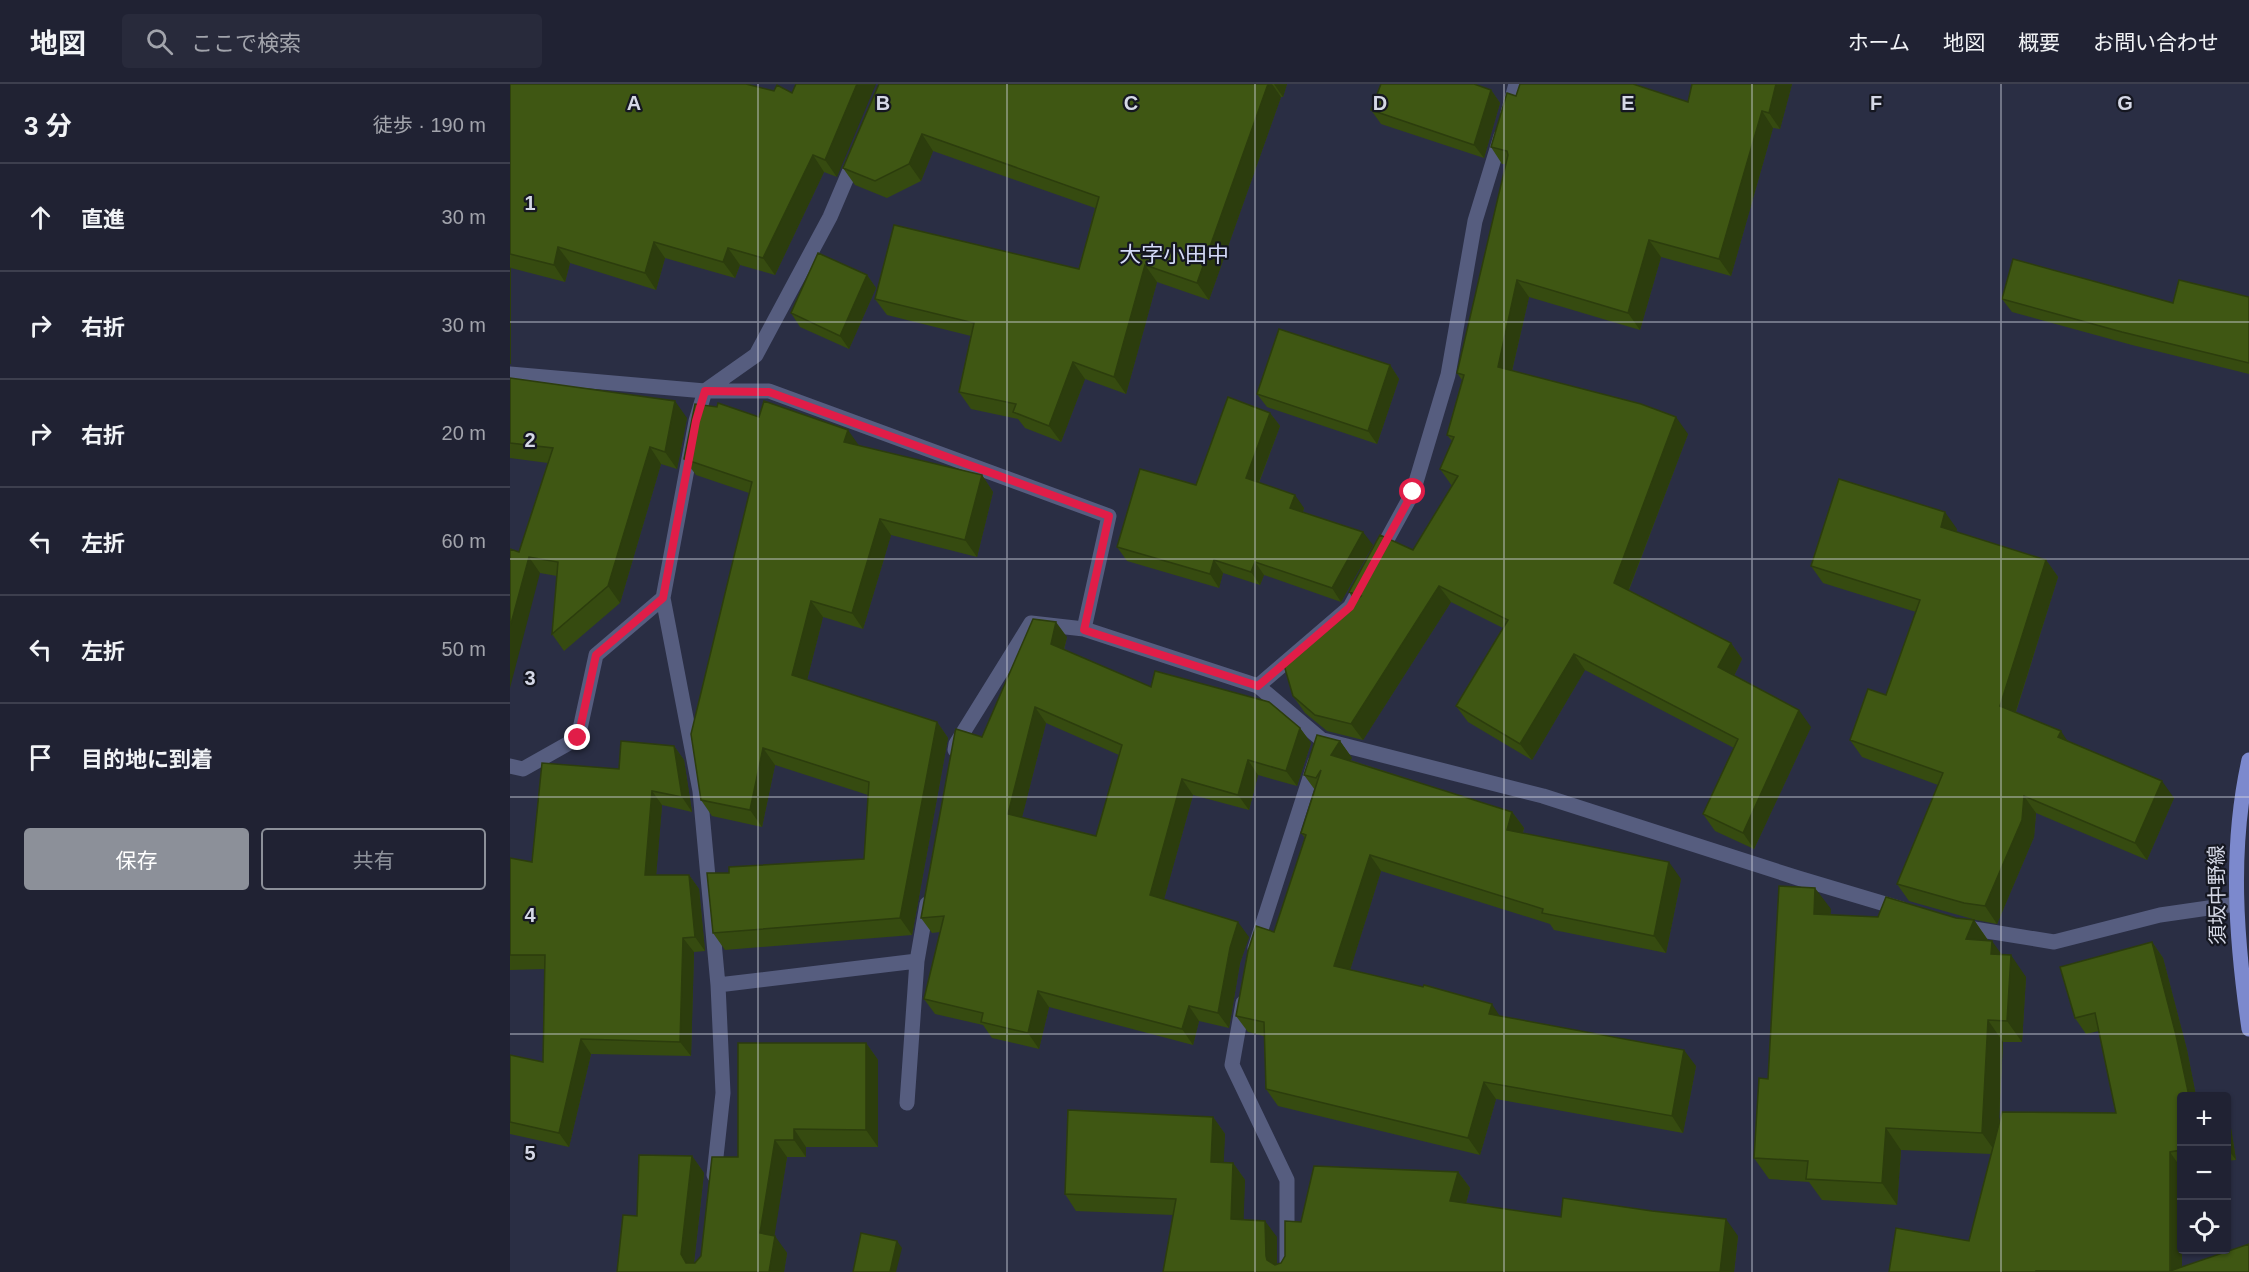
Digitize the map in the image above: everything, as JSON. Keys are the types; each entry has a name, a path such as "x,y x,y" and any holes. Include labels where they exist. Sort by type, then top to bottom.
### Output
{"main road":[{"name":"須坂中野線","path":"2249,760 2240,807 2235,864 2240,959 2249,1029"}],"street":[{"path":"1258,686 1350,607 1413,492 1448,375 1475,222 1516,84"},
{"path":"712,1194 723,1093 718,985 700,791 663,598 696,421 705,391 756,355 830,218 860,146"},
{"path":"510,374 705,391 769,392 1109,516 1084,630"},
{"path":"510,766 523,769 578,738 596,655 663,598"},
{"path":"952,767 956,744 1030,623 1084,630 1258,686 1322,740 1543,796 1919,914"},
{"path":"1250,964 1322,740"},
{"path":"907,1103 917,961 929,893"},
{"path":"1952,924 1974,930 2054,942 2160,915 2236,904"},
{"path":"718,985 917,961"},
{"path":"1246,987 1233,1065 1287,1180 1287,1272"}],"building":[{"path":"510,84 746,84 774,91 777,85 792,93 796,84 857,84 825,160 813,155 763,258 728,248 723,262 654,242 645,273 558,247 554,265 510,254"},
{"path":"879,84 1268,84 1197,283 1145,265 1114,377 1073,362 1049,426 1013,412 1016,404 959,392 974,323 875,299 894,225 1079,269 1099,197 922,134 909,164 875,181 843,168"},
{"path":"1381,84 1474,84 1491,90 1474,145 1371,110"},
{"path":"1520,84 1633,84 1688,102 1692,84 1776,84 1769,113 1762,111 1719,259 1649,240 1628,313 1517,280 1498,367 1641,404 1676,417 1614,583 1731,643 1718,667 1799,710 1743,833 1703,814 1738,739 1574,654 1520,744 1456,706 1508,620 1439,586 1351,724 1315,715 1293,696 1284,665 1361,596 1349,592 1380,535 1413,550 1458,476 1440,469 1454,437 1447,435 1464,375 1457,373 1508,155 1507,151 1491,147 1507,93 1516,96"},
{"path":"818,253 867,275 840,336 791,313"},
{"path":"2013,259 2173,303 2179,280 2249,297 2249,363 2122,332 2002,299"},
{"path":"1279,329 1390,365 1368,431 1257,394"},
{"path":"510,378 675,401 665,452 650,447 608,586 552,634 558,562 529,557 510,627 510,549 519,552 553,448 510,443"},
{"path":"1228,397 1270,413 1246,478 1295,495 1290,508 1363,532 1332,588 1255,562 1251,572 1214,560 1210,574 1117,547 1140,469 1196,485"},
{"path":"764,401 848,430 844,442 982,475 965,540 880,519 852,613 811,601 792,675 937,722 900,918 713,933 707,873 729,873 729,867 864,859 869,782 763,748 750,810 701,800 691,734 752,482 684,459 695,404 717,407 718,403 759,417"},
{"path":"1839,479 1945,512 1941,527 2046,560 2000,706 2061,731 2058,737 2162,781 2135,843 2024,796 2022,820 1985,906 1964,903 1897,884 1943,773 1850,740 1868,689 1886,695 1920,600 1811,566"},
{"path":"1033,619 1056,622 1051,644 1151,687 1155,671 1269,702 1300,728 1286,771 1248,760 1238,795 1182,779 1150,895 1238,922 1230,948 1218,1013 1189,1006 1182,1029 1038,991 1028,1033 981,1022 983,1013 924,999 944,916 921,918 955,732 956,729 982,737","holes":["1035,707 1122,745 1096,836 1008,814"]},
{"path":"1317,735 1340,741 1331,755 1512,812 1507,830 1669,862 1654,936 1542,913 1543,909 1370,855 1334,966 1423,987 1424,985 1492,1004 1489,1014 1684,1050 1672,1116 1484,1082 1468,1138 1266,1089 1264,1022 1236,1016 1248,951 1256,926 1274,932 1306,835 1301,833 1321,770 1316,778 1304,775"},
{"path":"621,741 674,746 682,797 652,791 645,875 689,875 695,937 683,938 680,1042 581,1039 559,1133 510,1122 510,1055 543,1062 545,955 510,955 510,858 532,862 542,763 619,769"},
{"path":"1779,886 1815,888 1814,914 1878,917 1886,897 1956,918 1974,920 1966,939 1992,941 1991,954 2011,955 2007,1021 1988,1020 1982,1133 1886,1128 1882,1183 1806,1179 1808,1161 1754,1158 1759,1078 1768,1079"},
{"path":"2152,942 2188,1092 2177,1092 2177,1151 2170,1152 2170,1271 2220,1254 2231,1254 2231,1250 2249,1244 2249,1272 1889,1272 1896,1228 1969,1241 2002,1112 2116,1113 2095,1013 2075,1018 2060,967"},
{"path":"738,1043 866,1043 866,1130 794,1129 794,1140 775,1140 760,1233 775,1236 769,1272 617,1272 623,1215 637,1216 639,1155 692,1156 681,1254 686,1263 695,1263 701,1256 712,1157 738,1157"},
{"path":"1068,1110 1213,1117 1211,1162 1233,1163 1231,1219 1265,1221 1266,1256 1267,1260 1275,1265 1281,1263 1285,1256 1285,1221 1301,1222 1314,1166 1458,1172 1450,1201 1561,1217 1563,1198 1726,1219 1720,1272 1163,1272 1176,1199 1065,1194"},
{"path":"861,1233 897,1241 890,1272 853,1272"}],"district":[{"name":"大字小田中","path":"1174,254"}],"route":[{"path":"578,738 596,655 663,598 696,421 705,391 769,392 1109,516 1084,630 1258,686 1350,607 1413,492"}]}
